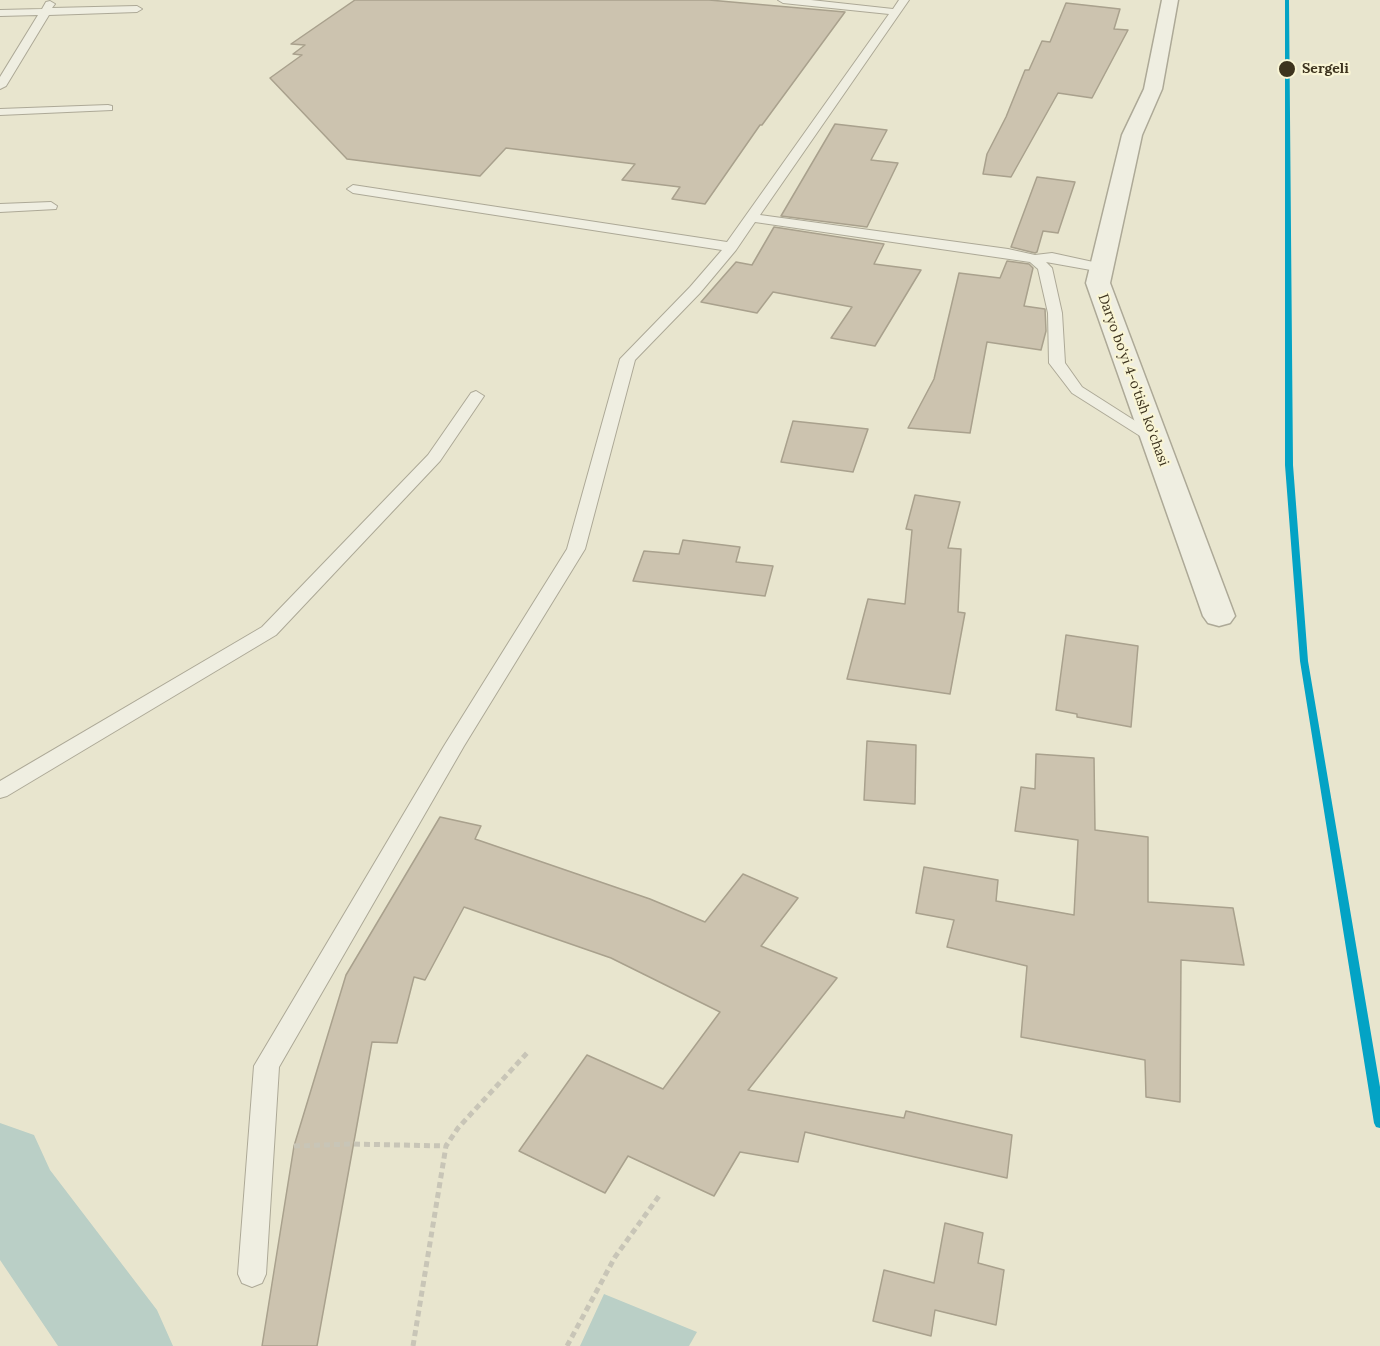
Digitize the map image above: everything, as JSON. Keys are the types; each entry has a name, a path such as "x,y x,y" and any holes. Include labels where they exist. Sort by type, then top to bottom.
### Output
{"street":[{"name":"Daryo bo'yi 4-o'tish ko'chasi","path":"1170,0 1153,89 1132,135 1098,283 1219,616"}],"lane":[{"path":"0,26 5,13 19,0"},
{"path":"0,86 52,0"},
{"path":"783,0 900,6"},
{"path":"252,1274 267,1066 454,746 576,549 628,359 695,290 731,248 900,6"},
{"path":"5,13 137,9"},
{"path":"0,111 108,108"},
{"path":"353,189 731,248"},
{"path":"0,208 51,206"},
{"path":"751,218 1008,253 1035,259 1052,257 1102,268"},
{"path":"1035,259 1045,268 1055,313 1057,363 1077,390 1154,438"},
{"path":"0,791 269,631 434,458 476,396"}],"path":[{"path":"413,1346 446,1146 458,1128 527,1053"},
{"path":"294,1146 352,1144 446,1146"},
{"path":"567,1346 615,1257 659,1196"}],"shaded area":[{"path":"604,1294 697,1332 689,1346 580,1346"}],"building":[{"path":"355,0 709,0 845,12 760,125 705,204 672,199 680,187 622,180 635,164 506,148 480,176 347,159 270,78 302,55 293,54 305,45 291,44"},
{"path":"1066,3 1120,9 1114,29 1128,30 1092,98 1058,93 1011,177 983,174 987,154 1006,117 1025,70 1029,70 1042,41 1050,42"},
{"path":"835,124 887,130 871,160 898,163 867,227 781,216"},
{"path":"1037,177 1075,182 1058,233 1043,231 1035,253 1011,247"},
{"path":"774,227 884,244 874,264 921,270 875,346 831,338 852,307 773,292 757,313 701,302 736,262 752,265"},
{"path":"1007,261 1029,264 1033,268 1024,306 1045,309 1046,331 1041,350 987,342 970,433 908,428 934,379 959,273 1000,278"},
{"path":"793,421 868,429 853,472 781,462"},
{"path":"915,495 960,502 948,548 961,549 958,612 965,613 950,694 847,679 868,599 905,604 912,530 906,529"},
{"path":"683,540 740,547 736,562 773,566 765,596 633,581 644,551 679,554"},
{"path":"1066,635 1138,646 1131,727 1077,717 1077,714 1056,710"},
{"path":"867,741 916,745 915,804 864,800"},
{"path":"1036,754 1094,758 1095,830 1148,837 1148,902 1233,908 1244,965 1181,960 1180,1102 1146,1097 1145,1060 1021,1037 1027,966 947,947 954,920 916,913 924,867 998,880 996,901 1074,915 1078,840 1015,831 1021,787 1035,789"},
{"path":"440,817 481,826 475,839 650,899 705,922 743,874 798,898 761,946 837,978 748,1090 904,1118 906,1111 1012,1135 1007,1178 805,1132 798,1162 740,1152 714,1196 628,1156 605,1193 519,1151 587,1055 663,1089 720,1012 611,958 464,907 425,980 414,977 397,1043 372,1042 317,1346 262,1346 294,1146 346,975"},
{"path":"945,1223 983,1233 978,1263 1004,1270 996,1325 935,1310 931,1336 873,1321 884,1270 934,1283"}],"waterway":[{"path":"0,1165 7,1190 120,1346"}],"transit line":[{"path":"1287,0 1289,465 1304,661 1380,1123"}],"place":[{"name":"Sergeli","path":"1287,69"}]}
